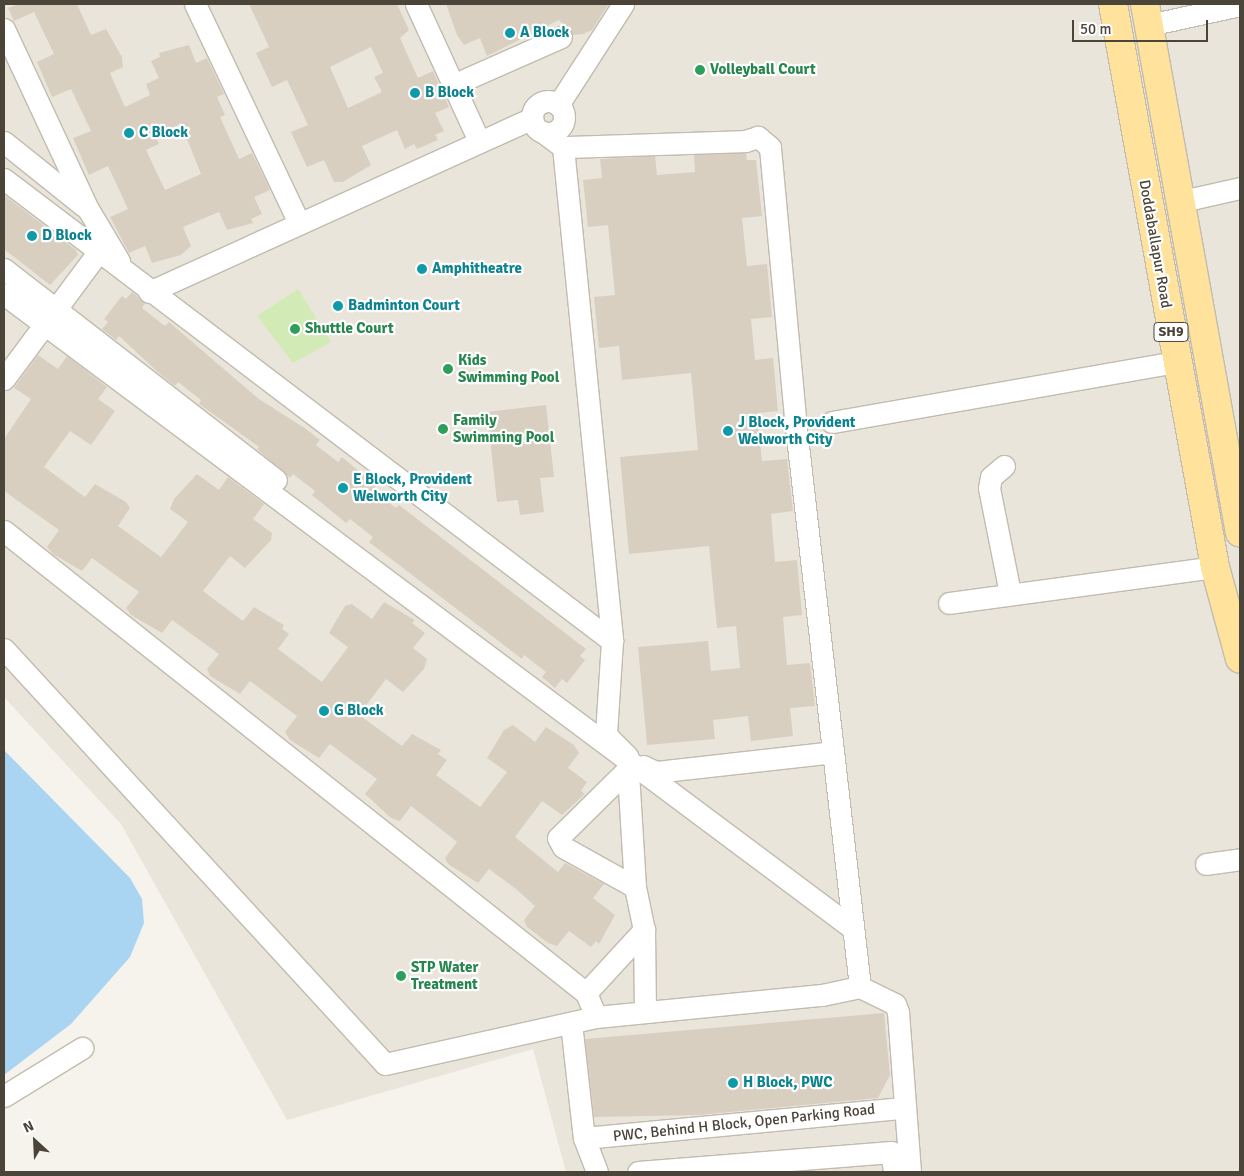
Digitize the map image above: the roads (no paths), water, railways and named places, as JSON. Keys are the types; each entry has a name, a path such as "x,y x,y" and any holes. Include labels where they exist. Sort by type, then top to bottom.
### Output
{"main road":[{"name":"Doddaballapur Road","path":"1113,4 1176,362 1215,566 1240,659"},
{"name":"Doddaballapur Road","path":"1147,14 1178,202 1235,472 1240,533"}],"street":[{"path":"195,4 304,220"},
{"path":"210,4 304,220"},
{"path":"416,4 483,137"},
{"path":"428,4 464,80 483,137"},
{"path":"538,125 540,103 558,105 623,4"},
{"path":"1147,14 1240,5"},
{"path":"4,29 88,209 126,274"},
{"path":"464,80 561,37"},
{"path":"149,292 483,137 538,125"},
{"path":"538,125 563,147 612,641 606,735"},
{"path":"563,147 745,141 758,137 770,147 851,927 860,987"},
{"path":"4,142 88,209"},
{"path":"4,179 99,250 149,292 612,641"},
{"path":"1178,202 1240,188"},
{"path":"4,379 99,250"},
{"path":"4,270 49,317 629,762 851,927"},
{"path":"4,294 49,317 606,735 629,762 656,772 833,752"},
{"path":"832,422 1176,362"},
{"path":"1004,466 991,477 989,488 1010,593"},
{"path":"4,531 586,993 596,1016"},
{"path":"949,603 1010,593 1215,566"},
{"path":"4,649 385,1064 596,1016 822,996 860,987 894,1004 898,1012 903,1108 910,1172"},
{"path":"629,762 635,887 644,930 645,1012"},
{"path":"629,762 558,838 563,847 635,887"},
{"path":"1206,864 1240,859"},
{"path":"586,993 644,930"},
{"path":"571,1023 584,1138 597,1172"},
{"path":"4,1096 82,1048"},
{"name":"PWC, Behind H Block, Open Parking Road","path":"584,1138 903,1108"},
{"path":"638,1172 891,1152 894,1172"}],"water":[{"path":"4,750 130,878 142,899 144,923 130,957 71,1024 4,1075"}],"place":[{"name":"A Block","path":"510,33"},
{"name":"Volleyball Court","path":"700,70"},
{"name":"B Block","path":"415,93"},
{"name":"C Block","path":"129,133"},
{"name":"D Block","path":"32,236"},
{"name":"Amphitheatre","path":"422,269"},
{"name":"Badminton Court","path":"338,306"},
{"name":"Shuttle Court","path":"295,329"},
{"name":"Kids Swimming Pool","path":"448,369"},
{"name":"Family Swimming Pool","path":"443,429"},
{"name":"J Block, Provident Welworth City","path":"728,431"},
{"name":"E Block, Provident Welworth City","path":"343,488"},
{"name":"G Block","path":"324,711"},
{"name":"STP Water Treatment","path":"401,976"},
{"name":"H Block, PWC","path":"733,1083"}]}
